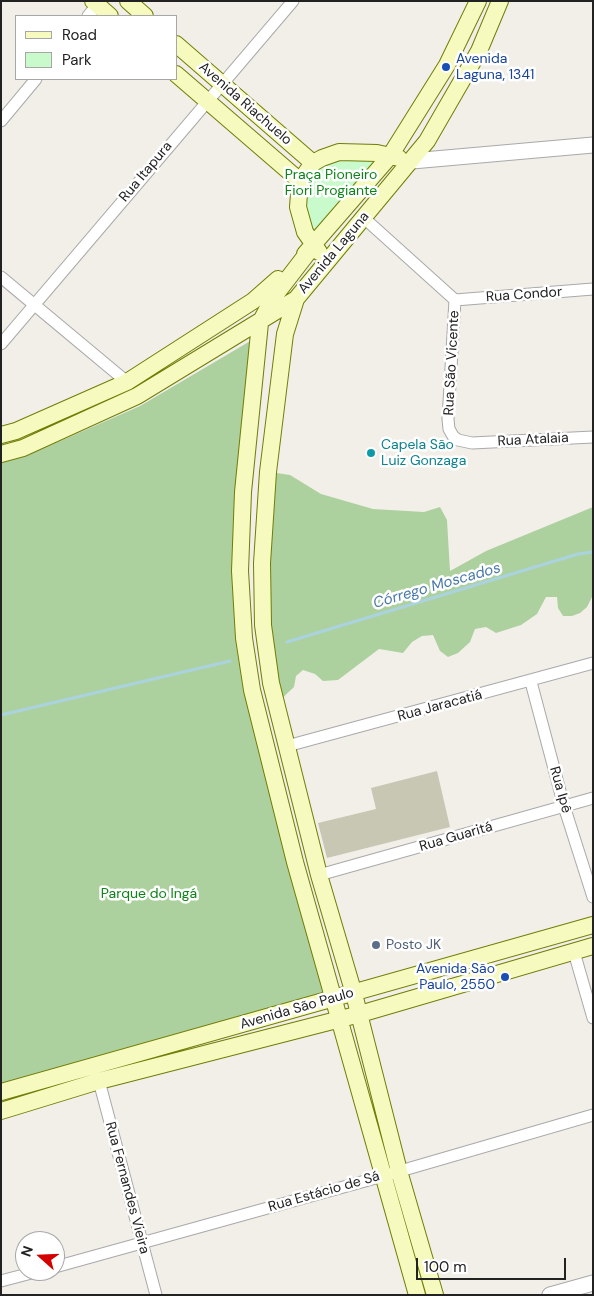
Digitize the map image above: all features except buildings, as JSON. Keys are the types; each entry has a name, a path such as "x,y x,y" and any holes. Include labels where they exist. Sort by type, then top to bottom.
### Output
{"main road":[{"path":"128,1 144,15"},
{"name":"Avenida Laguna","path":"1,435 16,431 127,382 253,301 313,246 390,156 447,65 478,1"},
{"name":"Avenida Laguna","path":"1,454 23,448 137,396 231,338 260,323 296,299 427,141 479,50 500,1"},
{"path":"94,6 108,15"},
{"name":"Avenida Riachuelo","path":"178,46 313,163"},
{"name":"Avenida Riachuelo","path":"178,76 300,181"},
{"path":"328,260 313,246 305,232 298,207 300,181 313,163 339,152 358,152 412,161"},
{"path":"313,246 273,298 260,323 242,492 240,571 244,638 252,690 270,766 339,1019 435,1295"},
{"path":"296,299 285,334 268,472 262,563 263,625 271,683 318,875 360,1014 417,1295"},
{"name":"Avenida São Paulo","path":"5,1092 593,925"},
{"name":"Avenida São Paulo","path":"1,1111 99,1081 360,1014 593,946"}],"street":[{"name":"Rua Itapura","path":"1,344 293,1"},
{"path":"1,121 35,80"},
{"path":"412,161 593,145"},
{"name":"Rua São Vicente","path":"364,218 455,300 449,429 458,440 472,443"},
{"path":"1,277 127,382"},
{"name":"Rua Condor","path":"455,300 593,290"},
{"name":"Rua Atalaia","path":"472,443 593,437"},
{"name":"Rua Jaracatiá","path":"287,746 531,682 593,663"},
{"name":"Rua Ipê","path":"531,682 564,806 593,897"},
{"name":"Rua Guaritá","path":"318,875 593,798"},
{"path":"574,952 593,1018"},
{"name":"Rua Fernandes Vieira","path":"99,1081 156,1295"},
{"name":"Rua Estácio de Sá","path":"65,1264 593,1115"},
{"path":"1,1281 15,1277"},
{"path":"550,1295 593,1283"}],"shaded area":[{"path":"437,771 450,827 327,858 318,823 376,809 371,788"}],"green space":[{"name":"Praça Pioneiro Fiori Progiante","path":"390,156 313,246 298,207 313,163 322,158"},
{"name":"Parque do Ingá","path":"252,340 242,637 330,997 1,1088 1,463 26,456 140,406"},
{"path":"270,472 290,475 321,494 373,509 424,512 440,507 447,520 450,571 486,551 593,507 593,595 587,607 580,613 572,616 563,616 558,608 557,597 546,597 537,614 521,625 496,633 486,627 475,629 470,642 458,653 448,657 440,651 433,635 422,636 412,642 403,653 379,649 338,680 323,681 315,674 303,670 296,676 294,687 276,704 264,624"}],"waterway":[{"name":"Córrego Moscados","path":"287,642 578,554 593,552"},
{"name":"Córrego Moscados","path":"1,715 230,661"}],"place":[{"name":"Avenida Laguna, 1341","path":"446,67"},
{"name":"Capela São Luiz Gonzaga","path":"371,453"},
{"name":"Posto JK","path":"376,945"},
{"name":"Avenida São Paulo, 2550","path":"505,977"}]}
